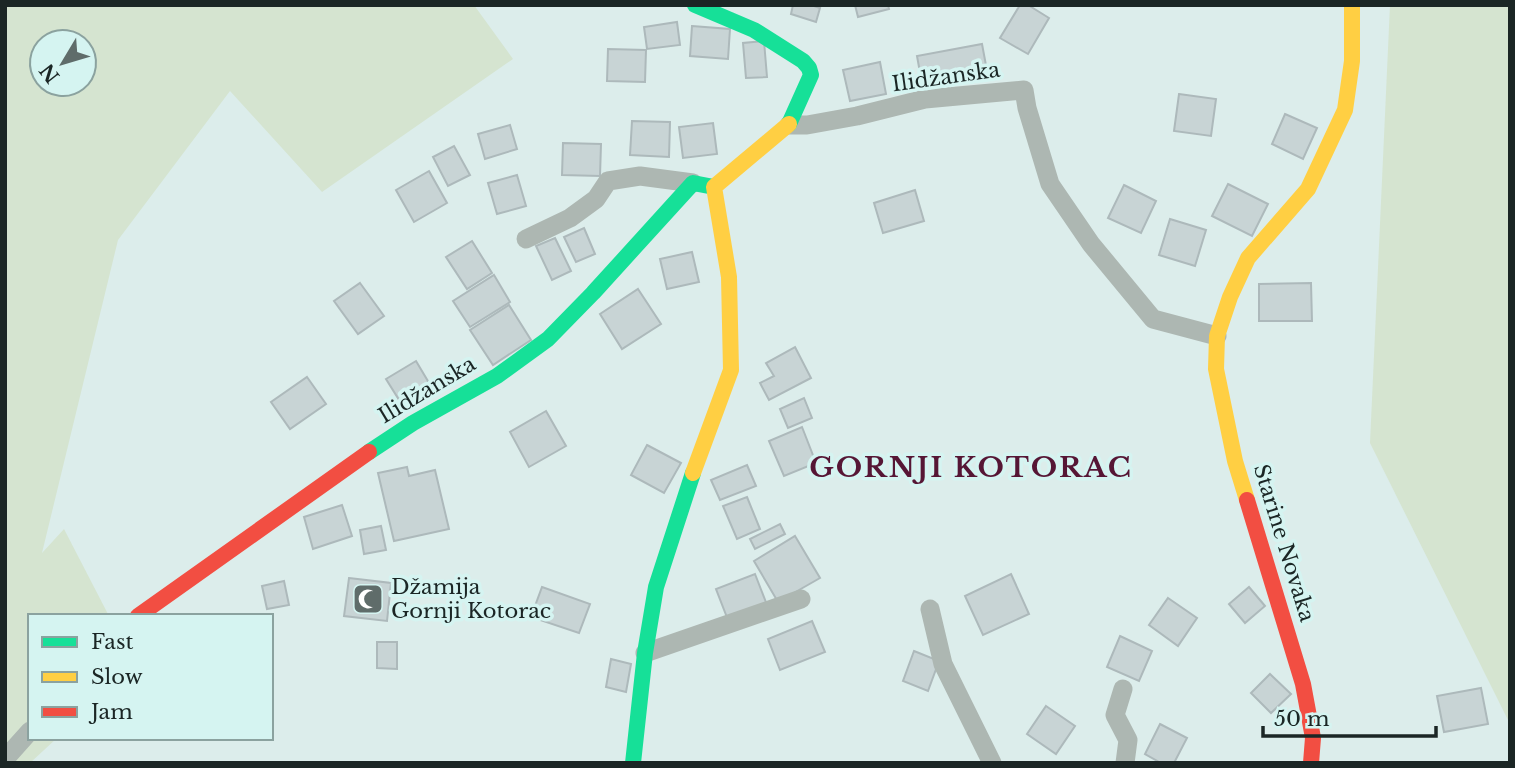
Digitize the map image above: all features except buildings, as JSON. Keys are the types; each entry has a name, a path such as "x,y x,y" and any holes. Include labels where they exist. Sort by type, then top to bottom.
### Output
{"street":[{"path":"695,5 754,30 803,61 811,75 789,125 714,187"},
{"name":"Starine Novaka","path":"1311,763 1313,738 1304,684 1235,461 1216,369 1217,336 1230,297 1248,258 1308,189 1346,110 1352,61 1352,5"},
{"name":"Ilidžanska","path":"789,125 807,125 857,116 925,99 1024,90 1050,184 1091,244 1153,319 1217,336"},
{"path":"526,239 570,218 596,198 608,181 640,176 714,187"},
{"name":"Ilidžanska","path":"141,614 374,449 413,423 497,376 548,339 694,183"},
{"path":"633,763 645,653 656,587 698,457 731,370 729,277 714,187"},
{"path":"645,653 801,599"},
{"path":"930,609 943,664 992,763"},
{"path":"1123,689 1115,715 1128,740 1125,763"},
{"path":"5,759 28,733"}],"green space":[{"path":"5,5 474,5 513,59 322,192 230,91 118,240 42,553 64,529 108,614 28,614 28,740 55,740 30,763 5,763"},
{"path":"1390,5 1510,5 1510,724 1370,443"}],"traffic: fast":[{"path":"695,5 754,30 803,61 809,68 811,75 789,124"},
{"path":"369,452 413,423 497,376 548,339 693,183 714,187"},
{"path":"633,763 645,653 656,587 693,473"}],"traffic: slow":[{"path":"1247,500 1235,461 1216,369 1217,336 1230,297 1248,258 1308,189 1345,110 1352,61 1352,5"},
{"path":"693,473 731,370 729,277 714,187 789,124"}],"traffic: jam":[{"path":"141,614 369,452"},
{"path":"1247,500 1303,684 1313,738 1311,763"}],"place":[{"name":"Džamija Gornji Kotorac","path":"368,599"}],"district":[{"name":"GORNJI KOTORAC","path":"971,467"}]}
